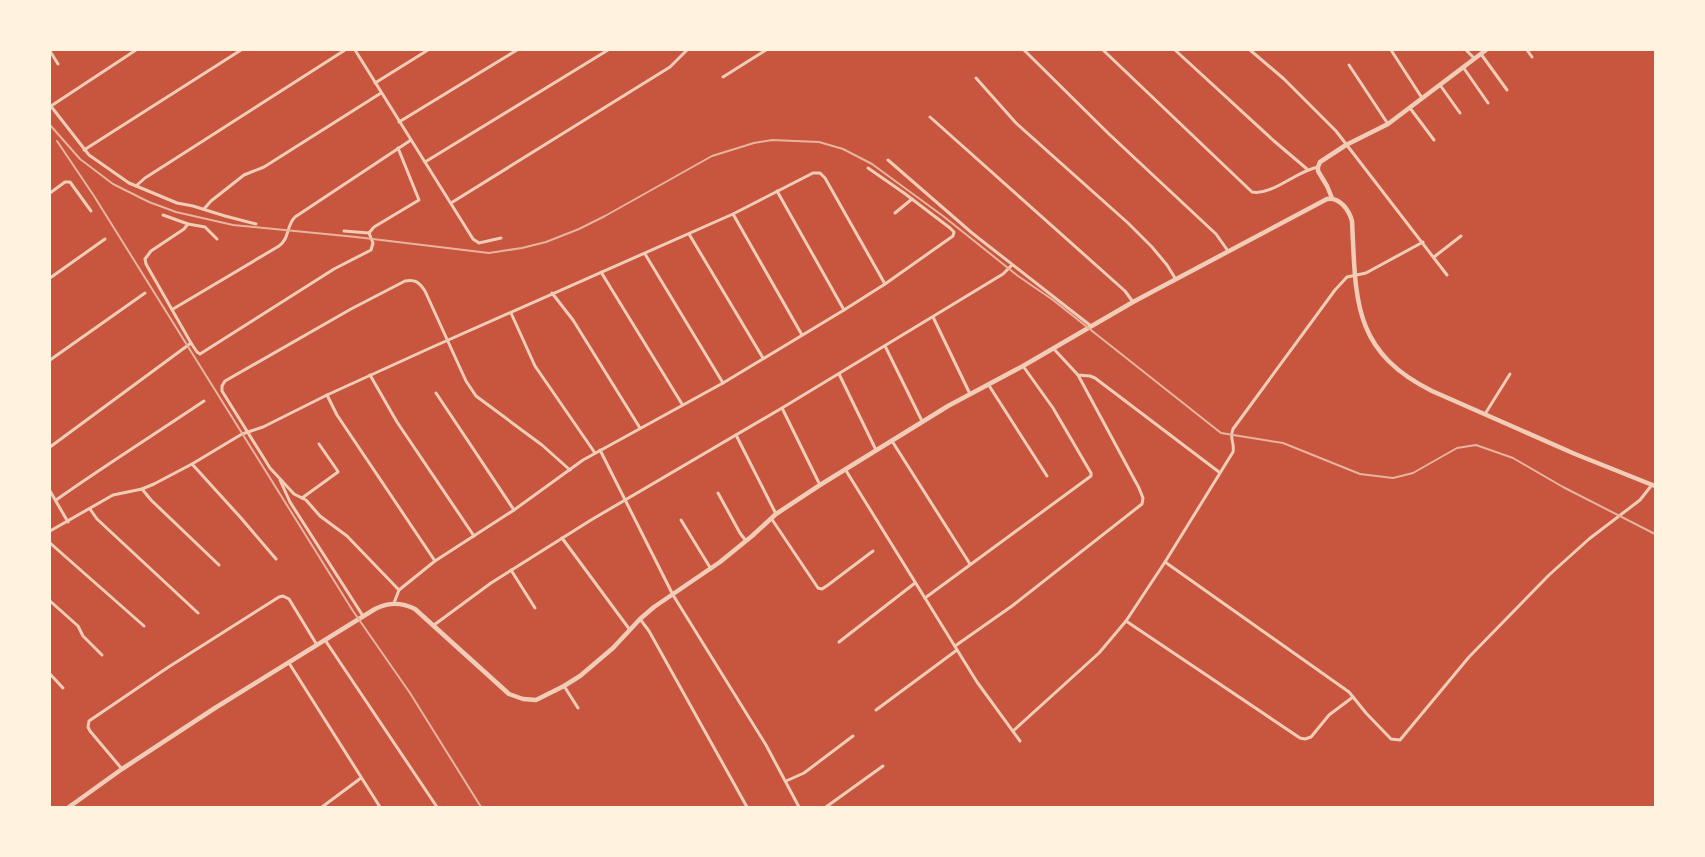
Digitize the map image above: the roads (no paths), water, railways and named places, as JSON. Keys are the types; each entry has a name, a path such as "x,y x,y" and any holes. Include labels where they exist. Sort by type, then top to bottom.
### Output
{"street":[{"path":"136,50 50,105 84,150 97,161 136,186 177,203 256,224"},
{"path":"84,150 240,50"},
{"path":"136,186 145,178 344,50"},
{"path":"355,50 476,242 501,238"},
{"path":"399,122 518,50"},
{"path":"425,162 608,50"},
{"path":"451,203 670,67 687,50"},
{"path":"723,78 766,50"},
{"path":"1024,50 1109,134 1216,234 1228,251"},
{"path":"1103,50 1252,192 1259,194 1270,190 1307,169 1318,167"},
{"path":"1176,50 1307,169"},
{"path":"1250,50 1325,119 1447,275"},
{"path":"1390,50 1422,98"},
{"path":"1466,50 1474,58"},
{"path":"1165,562 1343,687 1391,739 1400,740 1468,657 1549,575 1590,539 1640,500 1653,486 1484,415 1414,382 1390,364 1376,347 1363,323 1355,277 1352,221 1343,205 1332,198 1318,171 1320,162 1346,145 1388,124 1486,50"},
{"path":"1527,50 1532,57"},
{"path":"50,51 58,64"},
{"path":"375,83 425,51"},
{"path":"1481,54 1507,90"},
{"path":"1349,65 1388,124"},
{"path":"1463,67 1488,103"},
{"path":"976,78 1016,123 1146,241 1167,265 1175,278"},
{"path":"1440,84 1460,113"},
{"path":"204,209 211,201 244,175 264,167 381,93"},
{"path":"1410,108 1434,140"},
{"path":"930,117 1125,291 1133,302"},
{"path":"172,309 279,246 286,240 289,225 294,217 411,140"},
{"path":"369,233 374,227 420,200 398,148"},
{"path":"888,160 972,233 1091,326"},
{"path":"394,602 400,590 435,561 514,510 595,453 723,383 844,310 885,284 954,234 950,228 868,168"},
{"path":"50,532 113,495 142,489 192,464 237,437 263,427 326,395 552,293 690,234 813,173 820,173 825,178 885,284"},
{"path":"50,193 65,182 70,182 91,211"},
{"path":"778,191 844,310"},
{"path":"68,807 215,708 364,616 394,602 415,609 509,694 523,699 536,700 564,686 597,663 654,607 711,569 747,541 776,514 845,469 922,421 1023,366 1175,278 1332,198"},
{"path":"895,212 912,199"},
{"path":"733,214 802,335"},
{"path":"163,215 188,224 205,227 217,239"},
{"path":"188,224 184,229 151,251 145,259 146,264 191,343 200,354 328,273 371,250 373,243 369,233"},
{"path":"344,231 369,233"},
{"path":"690,234 763,358"},
{"path":"1434,257 1461,236"},
{"path":"50,278 105,239"},
{"path":"1013,731 1099,653 1126,621 1233,452 1234,445 1230,435 1233,428 1335,290 1347,277 1355,277 1374,269 1423,242"},
{"path":"645,254 723,383"},
{"path":"434,625 491,583 562,538 933,317 1003,274 1012,265"},
{"path":"601,272 682,404"},
{"path":"400,590 347,536 320,516 306,500 294,494 278,477 247,433 222,391 222,386 230,378 405,281 412,280 421,286 466,381 476,396 542,445 570,470"},
{"path":"50,360 145,293"},
{"path":"552,293 573,320 640,428"},
{"path":"511,313 535,366 595,453"},
{"path":"933,317 970,394"},
{"path":"50,448 191,343"},
{"path":"885,346 922,421"},
{"path":"955,646 1012,606 1142,504 1143,498 1139,488 1078,375 1053,348"},
{"path":"925,598 1091,476 1054,408 1023,366"},
{"path":"839,374 876,450"},
{"path":"1484,415 1510,374"},
{"path":"370,375 397,422 474,536"},
{"path":"1078,375 1095,378 1219,472"},
{"path":"988,384 1047,476"},
{"path":"436,393 514,510"},
{"path":"326,395 435,561"},
{"path":"56,500 112,460 149,439 204,401"},
{"path":"782,408 820,485"},
{"path":"736,435 776,514"},
{"path":"892,441 970,564"},
{"path":"302,498 338,472 319,444"},
{"path":"600,450 673,595 766,745 799,807"},
{"path":"192,464 276,559"},
{"path":"845,469 977,682 1020,741"},
{"path":"278,477 290,502 364,616"},
{"path":"142,489 151,500 219,565"},
{"path":"50,491 68,522"},
{"path":"718,493 740,533 747,541"},
{"path":"90,510 97,519 198,613"},
{"path":"771,518 818,588 828,585 873,551"},
{"path":"681,520 711,569"},
{"path":"562,538 631,630"},
{"path":"50,543 144,626"},
{"path":"511,570 535,608"},
{"path":"839,642 915,583"},
{"path":"122,769 90,731 88,727 89,721 167,668 283,596 289,598 317,645"},
{"path":"50,601 78,626 83,636 102,655"},
{"path":"640,619 649,631 747,807"},
{"path":"1126,621 1300,738 1311,737 1328,715 1352,697"},
{"path":"325,640 437,807"},
{"path":"876,710 957,650"},
{"path":"289,663 380,807"},
{"path":"50,674 63,688"},
{"path":"564,686 578,708"},
{"path":"786,781 804,773 853,736"},
{"path":"826,807 883,766"},
{"path":"322,807 361,778"}],"railway":[{"path":"50,125 80,159 113,184 149,202 176,212 233,225 489,253 546,242 579,229 712,156 754,143 772,140 819,142 843,149 872,164 943,216 1018,276 1053,300 1221,433 1283,443 1360,474 1393,478 1413,473 1457,448 1476,445 1513,458 1563,487 1655,534"},
{"path":"57,141 94,196 353,611 410,693 481,807"}]}
